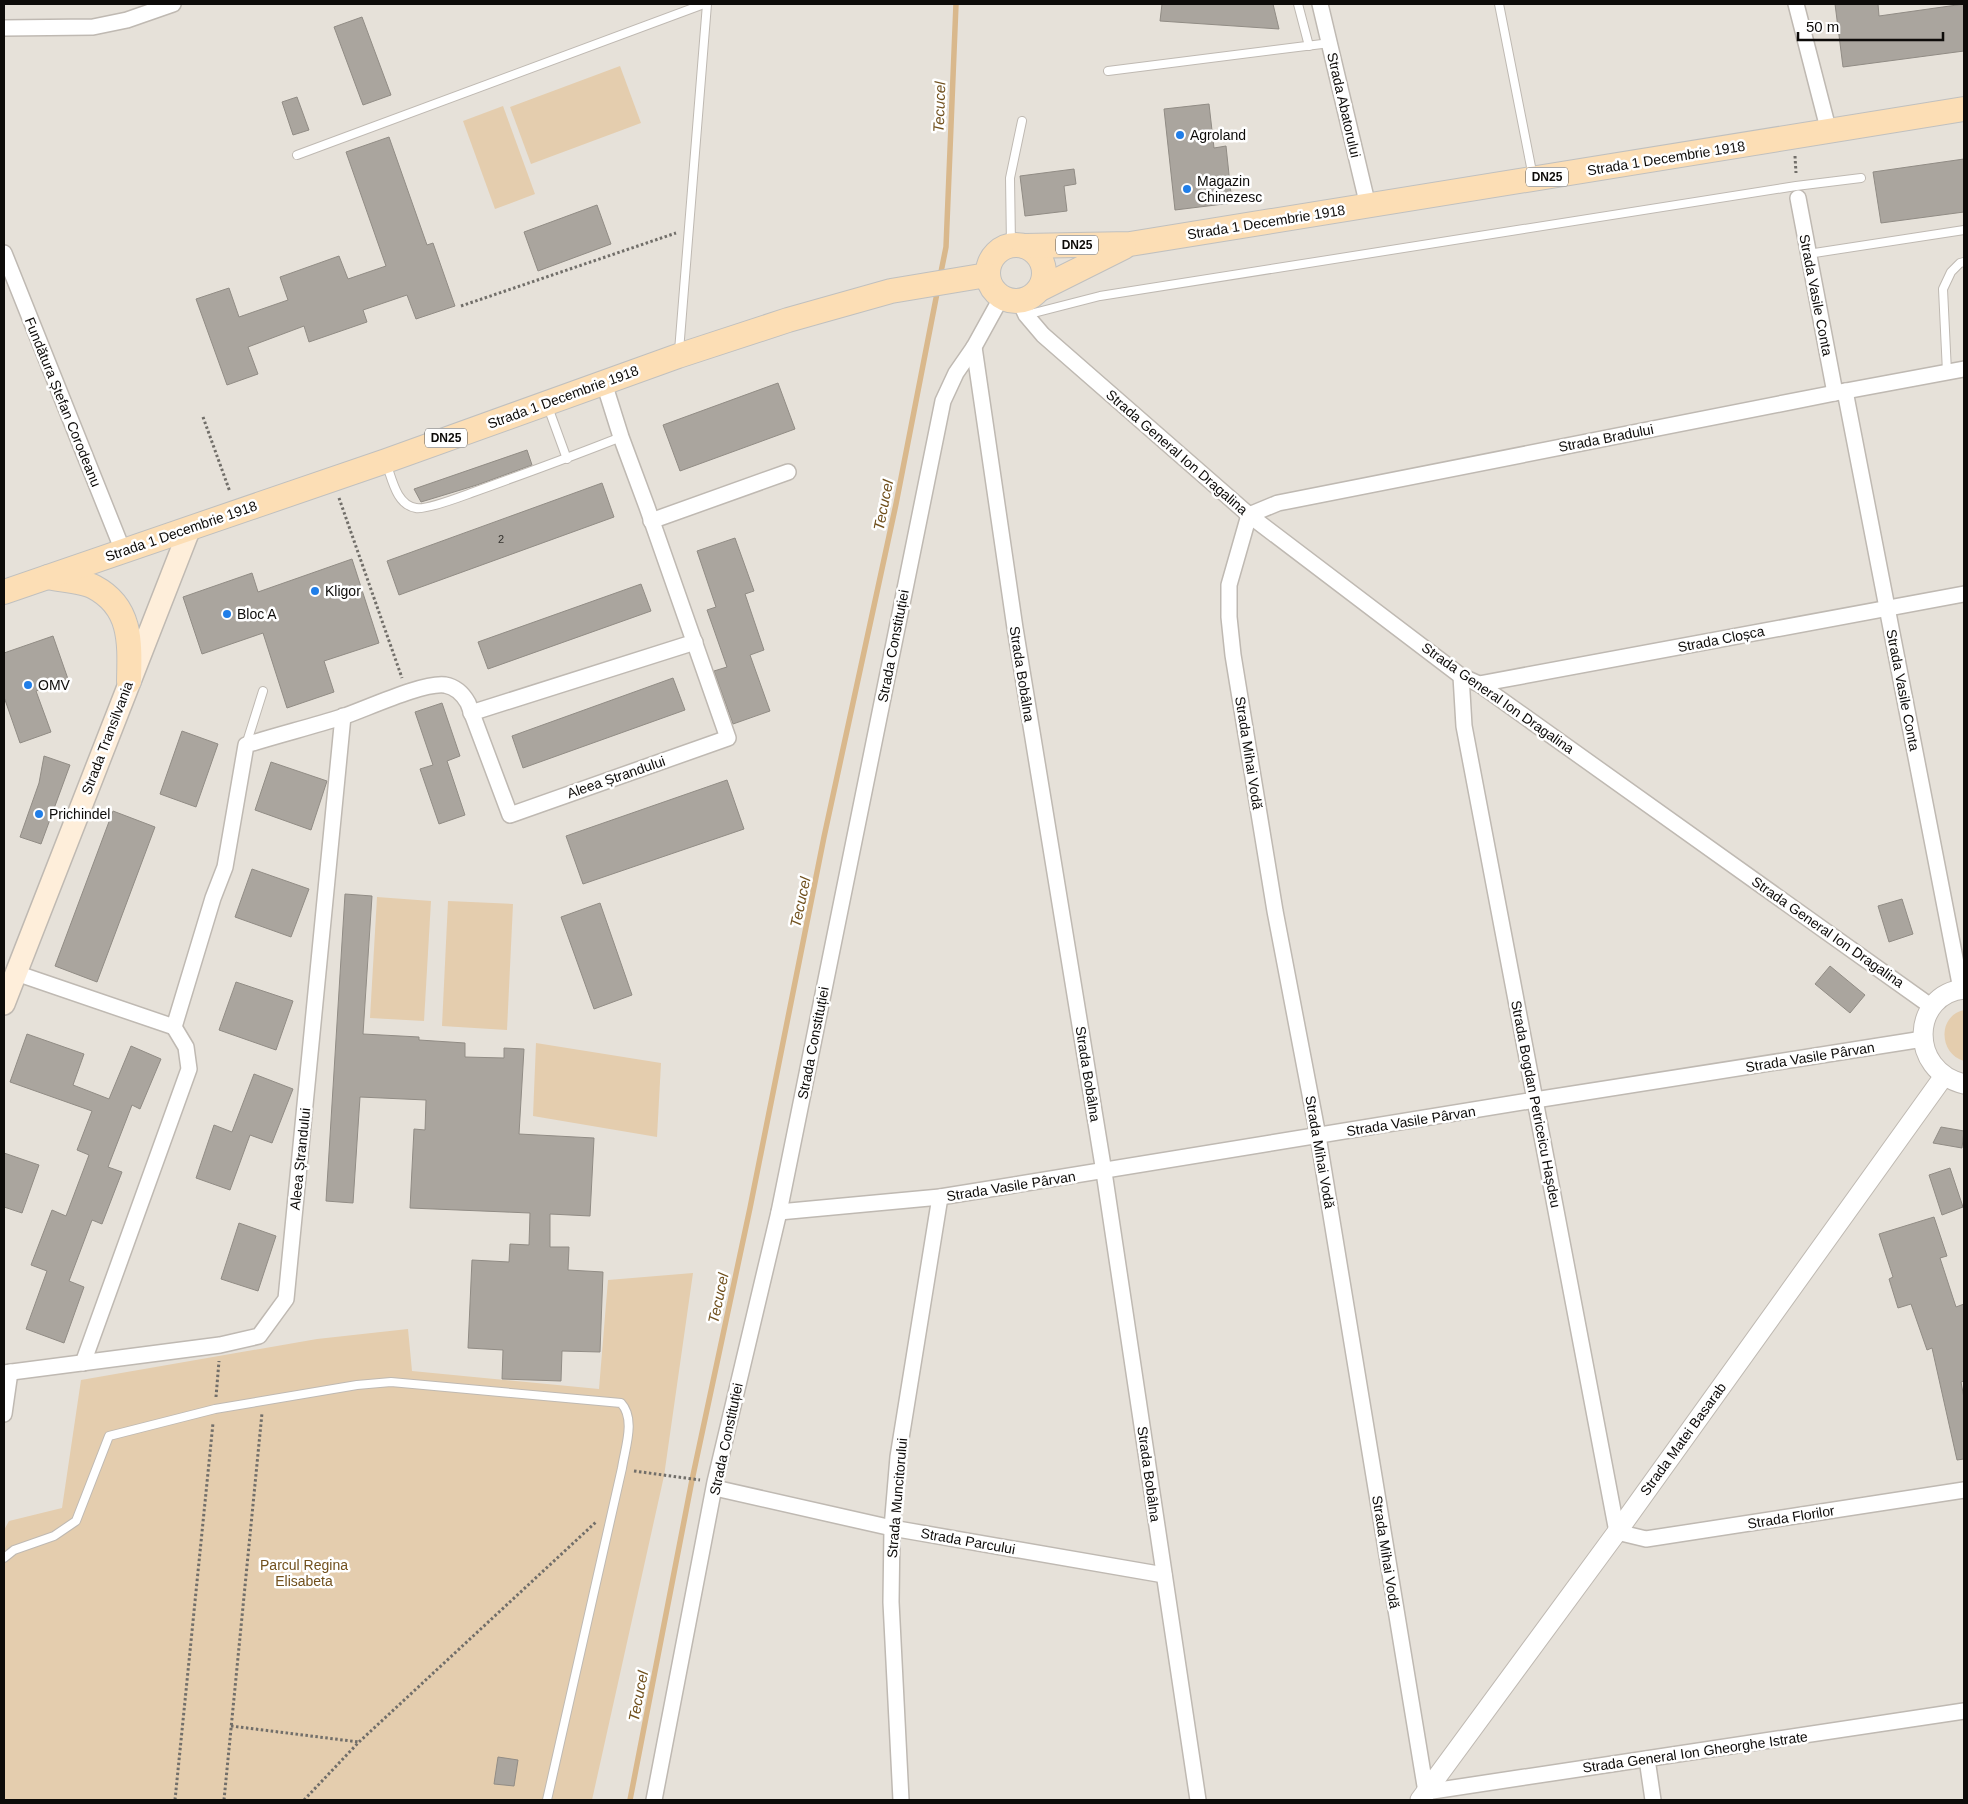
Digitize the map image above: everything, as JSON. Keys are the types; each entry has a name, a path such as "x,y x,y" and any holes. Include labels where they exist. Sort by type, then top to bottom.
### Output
{"main road":[{"name":"Strada 1 Decembrie 1918","path":"1018,245 1130,244 1964,110"},
{"name":"Strada 1 Decembrie 1918","path":"1040,289 1130,244"},
{"path":"1018,245 1036,252 1043,263 1045,276 1040,289 1032,298 1016,305 991,288 987,275 990,261 998,250 1018,245"},
{"name":"Strada 1 Decembrie 1918","path":"4,592 386,461 678,356 788,320 891,291 987,275"},
{"name":"Strada Transilvania","path":"4,1004 190,528"},
{"path":"47,577 92,586 112,600 125,620 130,646 129,681"}],"street":[{"path":"4,28 93,27 127,20 173,4"},
{"name":"Strada Abatorului","path":"1320,4 1368,206"},
{"path":"1796,4 1829,132"},
{"name":"Strada Vasile Conta","path":"1797,192 1808,254 1887,608 1962,989"},
{"name":"Fundătura Ștefan Corodeanu","path":"4,253 123,550"},
{"name":"Strada Constituției","path":"654,1800 715,1485 779,1212 943,401 956,372 974,347 1016,305"},
{"name":"Strada General Ion Dragalina","path":"1016,305 1043,335 1249,515 1461,676 1478,684 1932,1007"},
{"name":"Strada Bobâlna","path":"974,347 1016,638 1104,1172 1198,1800"},
{"name":"Strada Bradului","path":"1249,515 1278,503 1964,369"},
{"name":"Aleea Ștrandului","path":"246,745 343,716 407,693 444,685 454,688 464,695 510,815 728,738 621,437 604,382"},
{"path":"651,520 788,472"},
{"name":"Strada Mihai Vodă","path":"1249,515 1229,585 1229,617 1233,654 1275,911 1318,1136 1423,1796"},
{"name":"Strada Cloșca","path":"1478,684 1964,594"},
{"path":"471,713 695,642"},
{"name":"Strada Bogdan Petriceicu Hașdeu","path":"1461,676 1464,726 1617,1532"},
{"name":"Aleea Ștrandului","path":"7,1372 220,1345 259,1336 286,1299 343,716"},
{"path":"174,1027 213,898 225,867 246,745"},
{"path":"16,973 174,1027 186,1047 189,1069 83,1363"},
{"path":"1962,989 1940,999 1932,1007 1923,1028 1923,1039 1929,1060 1935,1069 1944,1076 1964,1084"},
{"name":"Strada Vasile Pârvan","path":"779,1212 940,1198 1535,1100 1923,1039"},
{"name":"Strada Matei Basarab","path":"1423,1796 1617,1532 1944,1076"},
{"name":"Strada Muncitorului","path":"901,1800 891,1602 892,1528 898,1457 940,1198"},
{"path":"4,1414 7,1372"},
{"name":"Strada Parcului","path":"715,1485 892,1528 1164,1575"},
{"name":"Strada Florilor","path":"1617,1532 1646,1538 1964,1490"},
{"name":"Strada General Ion Gheorghe Istrate","path":"1423,1796 1647,1759 1964,1711"},
{"path":"1647,1759 1653,1800"}],"lane":[{"path":"297,155 705,4 678,356"},
{"path":"1298,4 1309,46"},
{"path":"1499,4 1533,179"},
{"path":"1108,70 1330,43"},
{"path":"1018,245 1010,178 1022,121"},
{"path":"1016,305 1100,296 1797,192 1861,178"},
{"path":"1808,254 1964,230"},
{"path":"1947,372 1943,289 1951,272 1960,263 1964,262"},
{"path":"546,403 567,459"},
{"path":"386,461 397,494 405,504 417,509 447,501 567,459 621,437"},
{"path":"246,745 263,691"},
{"path":"4,1558 14,1550 54,1536 76,1521 109,1436 215,1409 357,1385 390,1382 622,1403 628,1410 629,1419 622,1468 547,1800"}],"path":[{"path":"1794,137 1797,192"},
{"path":"461,306 689,229"},
{"path":"203,417 237,512"},
{"path":"333,478 407,693"},
{"path":"175,1800 220,1345"},
{"path":"224,1800 263,1401"},
{"path":"622,1468 715,1485"},
{"path":"304,1800 359,1742 613,1506"},
{"path":"231,1726 359,1742"}],"green space":[{"path":"620,66 641,123 531,164 510,107"},
{"path":"503,106 535,194 495,209 463,121"},
{"path":"377,897 431,901 424,1021 370,1018"},
{"path":"448,901 513,904 507,1030 442,1026"},
{"path":"1964,1010 1964,1061 1950,1051 1944,1035 1949,1020 1955,1014"},
{"path":"536,1043 661,1063 657,1137 533,1116"},
{"name":"Parcul Regina Elisabeta","path":"693,1273 664,1476 592,1800 4,1800 4,1530 9,1521 62,1508 81,1380 317,1339 408,1329 412,1371 599,1389 608,1280"}],"building":[{"path":"1162,4 1273,4 1279,29 1160,21"},
{"path":"1835,4 1878,4 1879,16 1964,4 1964,51 1843,67"},
{"path":"362,17 391,95 363,105 334,27"},
{"path":"297,97 309,130 293,135 282,102"},
{"path":"1209,104 1214,148 1226,146 1232,203 1175,210 1164,109"},
{"path":"389,137 427,245 433,243 455,306 416,319 407,295 363,310 367,322 309,342 304,326 248,347 258,374 227,385 196,299 229,288 239,317 288,300 280,277 339,256 348,279 386,266 346,152"},
{"path":"1964,159 1964,212 1881,223 1873,172"},
{"path":"1074,169 1076,184 1064,186 1067,211 1025,216 1020,176"},
{"path":"597,205 611,244 538,271 524,232"},
{"path":"778,383 795,429 680,471 663,425"},
{"path":"527,450 532,465 477,485 421,502 414,489"},
{"path":"602,483 614,517 399,595 387,561"},
{"path":"735,538 754,591 745,594 764,650 750,655 770,711 733,724 714,671 727,667 707,610 716,607 697,551"},
{"path":"352,559 379,643 324,661 334,692 287,708 263,633 202,654 183,597 252,573 258,592"},
{"path":"641,584 651,611 488,669 478,642"},
{"name":"OMV","path":"53,636 68,679 36,691 51,732 20,743 4,697 4,653"},
{"path":"673,678 685,710 523,768 512,736"},
{"path":"442,703 460,756 447,761 465,815 439,824 420,769 433,765 415,712"},
{"path":"182,731 218,744 196,807 160,794"},
{"path":"44,756 70,765 41,844 20,837 39,783"},
{"path":"271,762 327,781 311,830 255,810"},
{"path":"727,780 744,829 583,884 566,836"},
{"path":"113,811 155,827 97,982 55,966"},
{"path":"252,869 309,889 291,937 235,917"},
{"path":"345,894 372,896 363,1034 419,1037 419,1040 465,1043 465,1057 504,1058 504,1048 524,1049 519,1134 594,1138 590,1216 550,1214 550,1247 569,1247 568,1270 603,1272 600,1352 562,1351 561,1381 502,1379 503,1350 468,1348 472,1260 509,1262 510,1244 529,1245 530,1213 410,1208 414,1129 425,1130 426,1100 360,1097 353,1203 326,1201"},
{"path":"1902,899 1913,934 1889,942 1878,906"},
{"path":"600,903 632,995 594,1009 561,917"},
{"path":"1830,966 1865,995 1850,1013 1815,984"},
{"path":"236,982 293,1001 276,1050 219,1030"},
{"path":"27,1034 84,1054 73,1085 109,1099 131,1046 161,1059 140,1109 132,1105 108,1167 122,1172 102,1224 92,1220 69,1281 84,1287 64,1343 26,1329 47,1271 31,1265 52,1210 66,1216 89,1155 77,1150 92,1111 10,1082"},
{"path":"254,1074 293,1089 272,1143 250,1135 230,1190 196,1178 214,1125 232,1132"},
{"path":"1941,1127 1964,1131 1962,1148 1933,1143"},
{"path":"4,1153 39,1165 22,1213 4,1207"},
{"path":"1950,1168 1963,1207 1942,1215 1929,1175"},
{"path":"1934,1217 1947,1256 1940,1258 1956,1307 1964,1304 1964,1381 1961,1382 1964,1398 1964,1459 1957,1460 1932,1348 1927,1350 1911,1304 1898,1308 1889,1279 1893,1277 1879,1234"},
{"path":"239,1223 276,1236 258,1291 221,1279"},
{"path":"498,1757 518,1760 514,1786 494,1784"}],"waterway":[{"name":"Tecucel","path":"940,277 946,247 956,4"},
{"name":"Tecucel","path":"630,1800 692,1480 750,1208 824,837 896,504 938,288"}],"place":[{"name":"Agroland","path":"1180,135"},
{"name":"Magazin Chinezesc","path":"1187,189"},
{"name":"Kligor","path":"315,591"},
{"name":"Bloc A","path":"227,614"},
{"name":"OMV","path":"28,685"},
{"name":"Prichindel","path":"39,814"}]}
